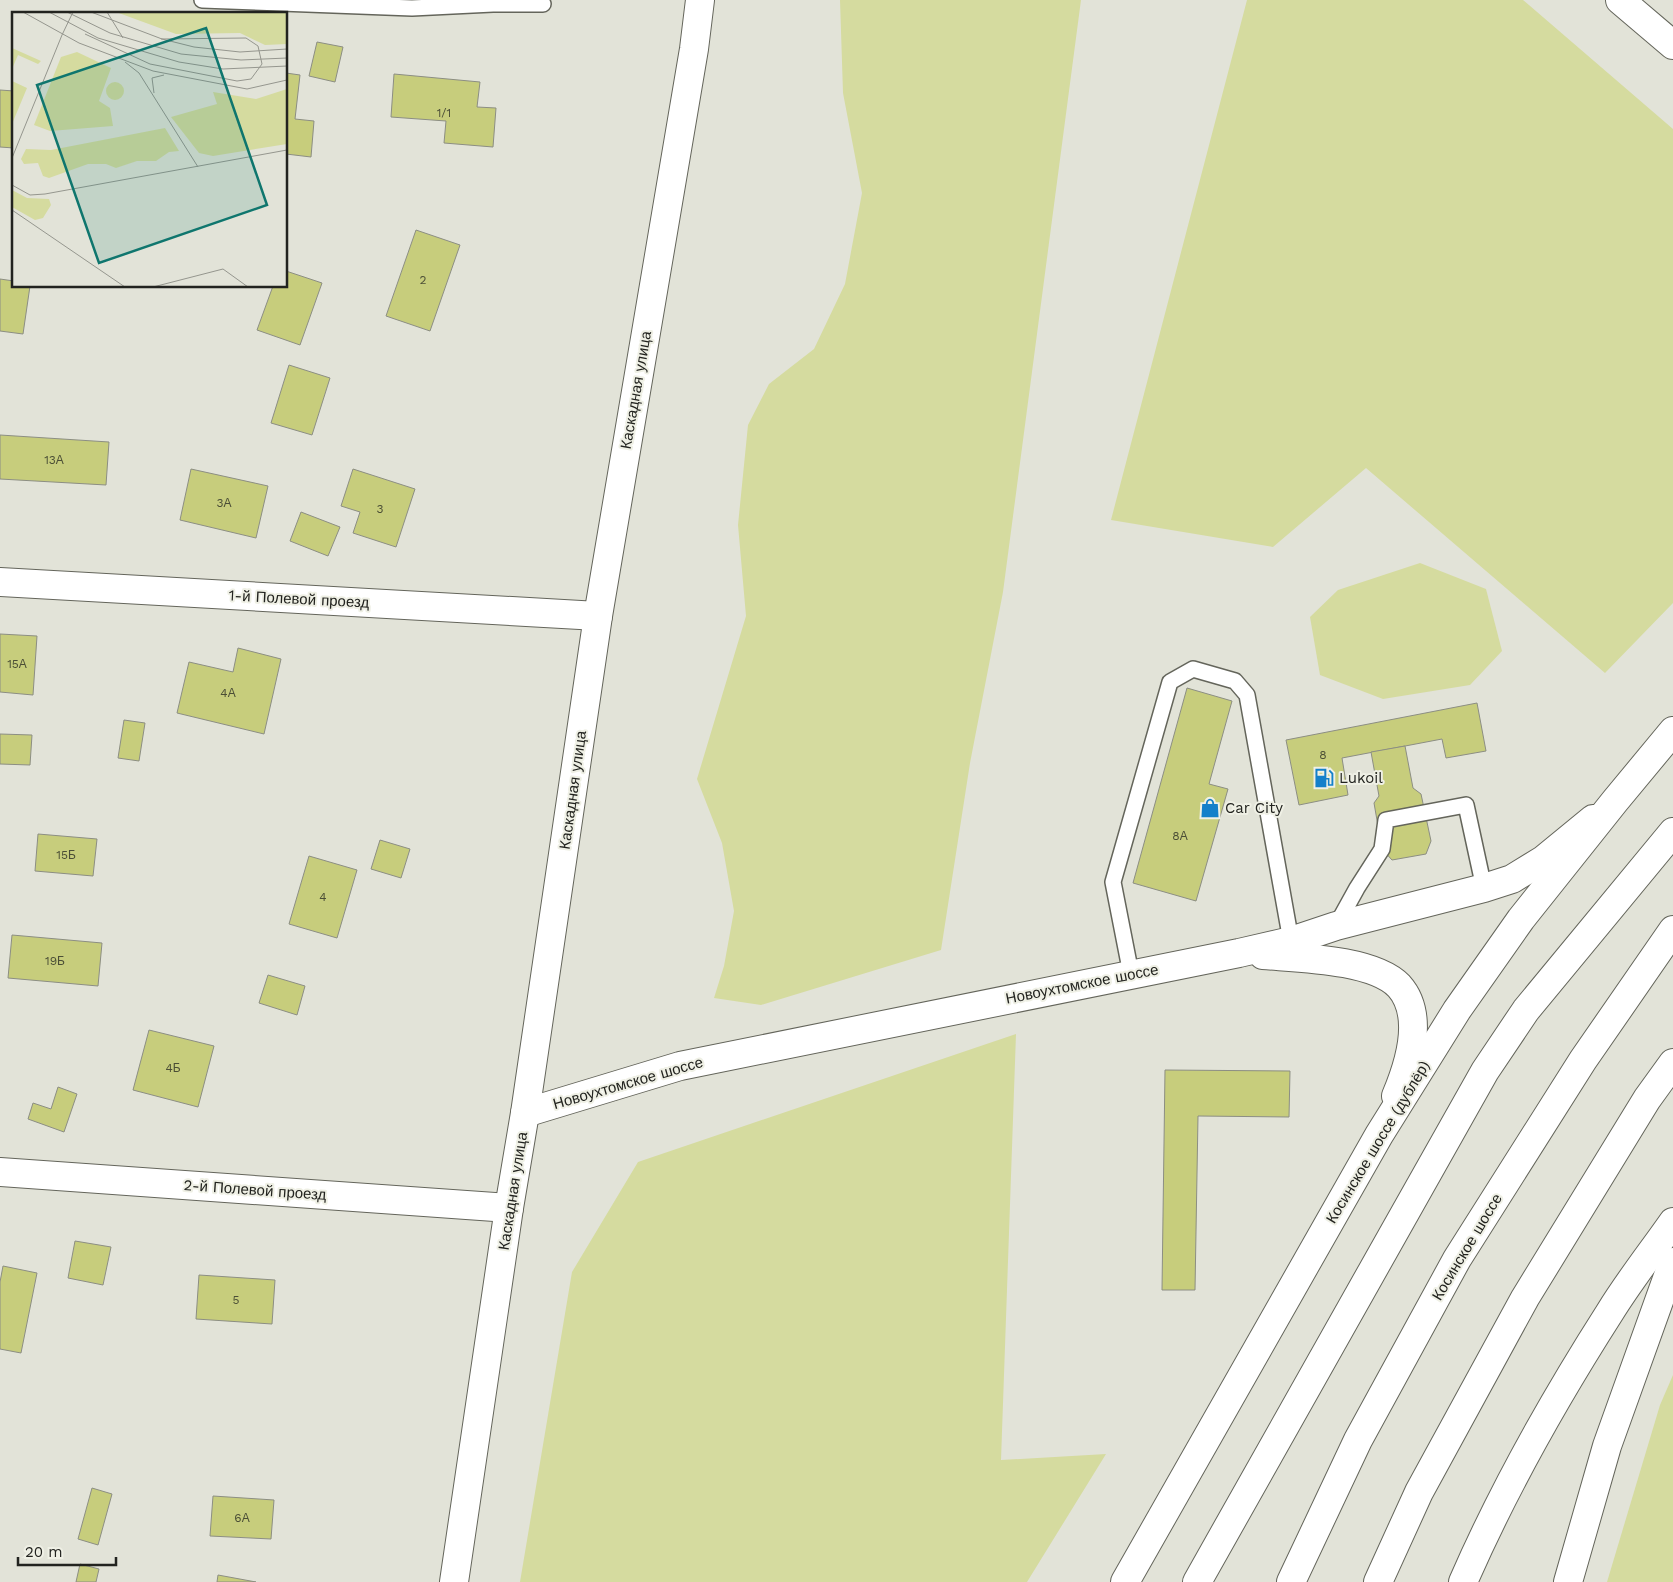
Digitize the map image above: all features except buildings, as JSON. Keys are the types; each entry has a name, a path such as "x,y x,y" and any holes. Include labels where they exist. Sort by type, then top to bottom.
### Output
{"main road":[{"name":"Каскадная улица","path":"454,1582 598,616 692,59 700,0"},
{"path":"1620,0 1673,44"},
{"name":"1-й Полевой проезд","path":"0,582 598,616"},
{"name":"Косинское шоссе (дублёр)","path":"1125,1582 1379,1135 1468,995 1521,919 1615,800 1673,731"},
{"name":"Новоухтомское шоссе","path":"525,1113 680,1066 1239,953 1291,941 1336,926 1484,888 1512,879 1543,860 1615,800"},
{"path":"1196,1582 1485,1071 1526,1010 1673,832"},
{"name":"Косинское шоссе","path":"1291,1582 1358,1440 1457,1259 1583,1060 1673,930"},
{"path":"1239,953 1309,959 1356,966 1384,976 1399,987 1408,1001 1413,1021 1412,1048 1406,1072 1379,1135"},
{"path":"1378,1582 1419,1492 1525,1298 1647,1099 1673,1063"},
{"name":"2-й Полевой проезд","path":"0,1172 510,1208"},
{"path":"1463,1582 1542,1424 1611,1311 1673,1222"},
{"path":"1568,1582 1607,1446 1673,1262"}],"lane":[{"path":"202,0 412,8 493,4 542,4"},
{"path":"1131,974 1113,882 1170,682 1193,669 1235,681 1247,695 1291,941"},
{"path":"1336,926 1382,849 1386,820 1466,805 1484,888"}],"green space":[{"path":"840,0 1081,0 1003,592 970,763 941,950 761,1005 714,998 724,966 734,911 722,843 697,779 746,616 738,525 748,425 769,384 814,349 845,284 862,193 843,93"},
{"path":"1247,0 1523,0 1673,129 1673,603 1605,673 1366,468 1273,547 1111,520"},
{"path":"1420,563 1486,589 1502,651 1470,685 1383,699 1320,675 1310,617 1338,590"},
{"path":"1016,1034 1001,1460 1106,1454 1027,1582 520,1582 572,1272 638,1162"},
{"path":"1673,1375 1673,1582 1607,1582 1660,1405"}],"place":[{"name":"Lukoil","path":"1324,778"},
{"name":"Car City","path":"1210,808"}]}
